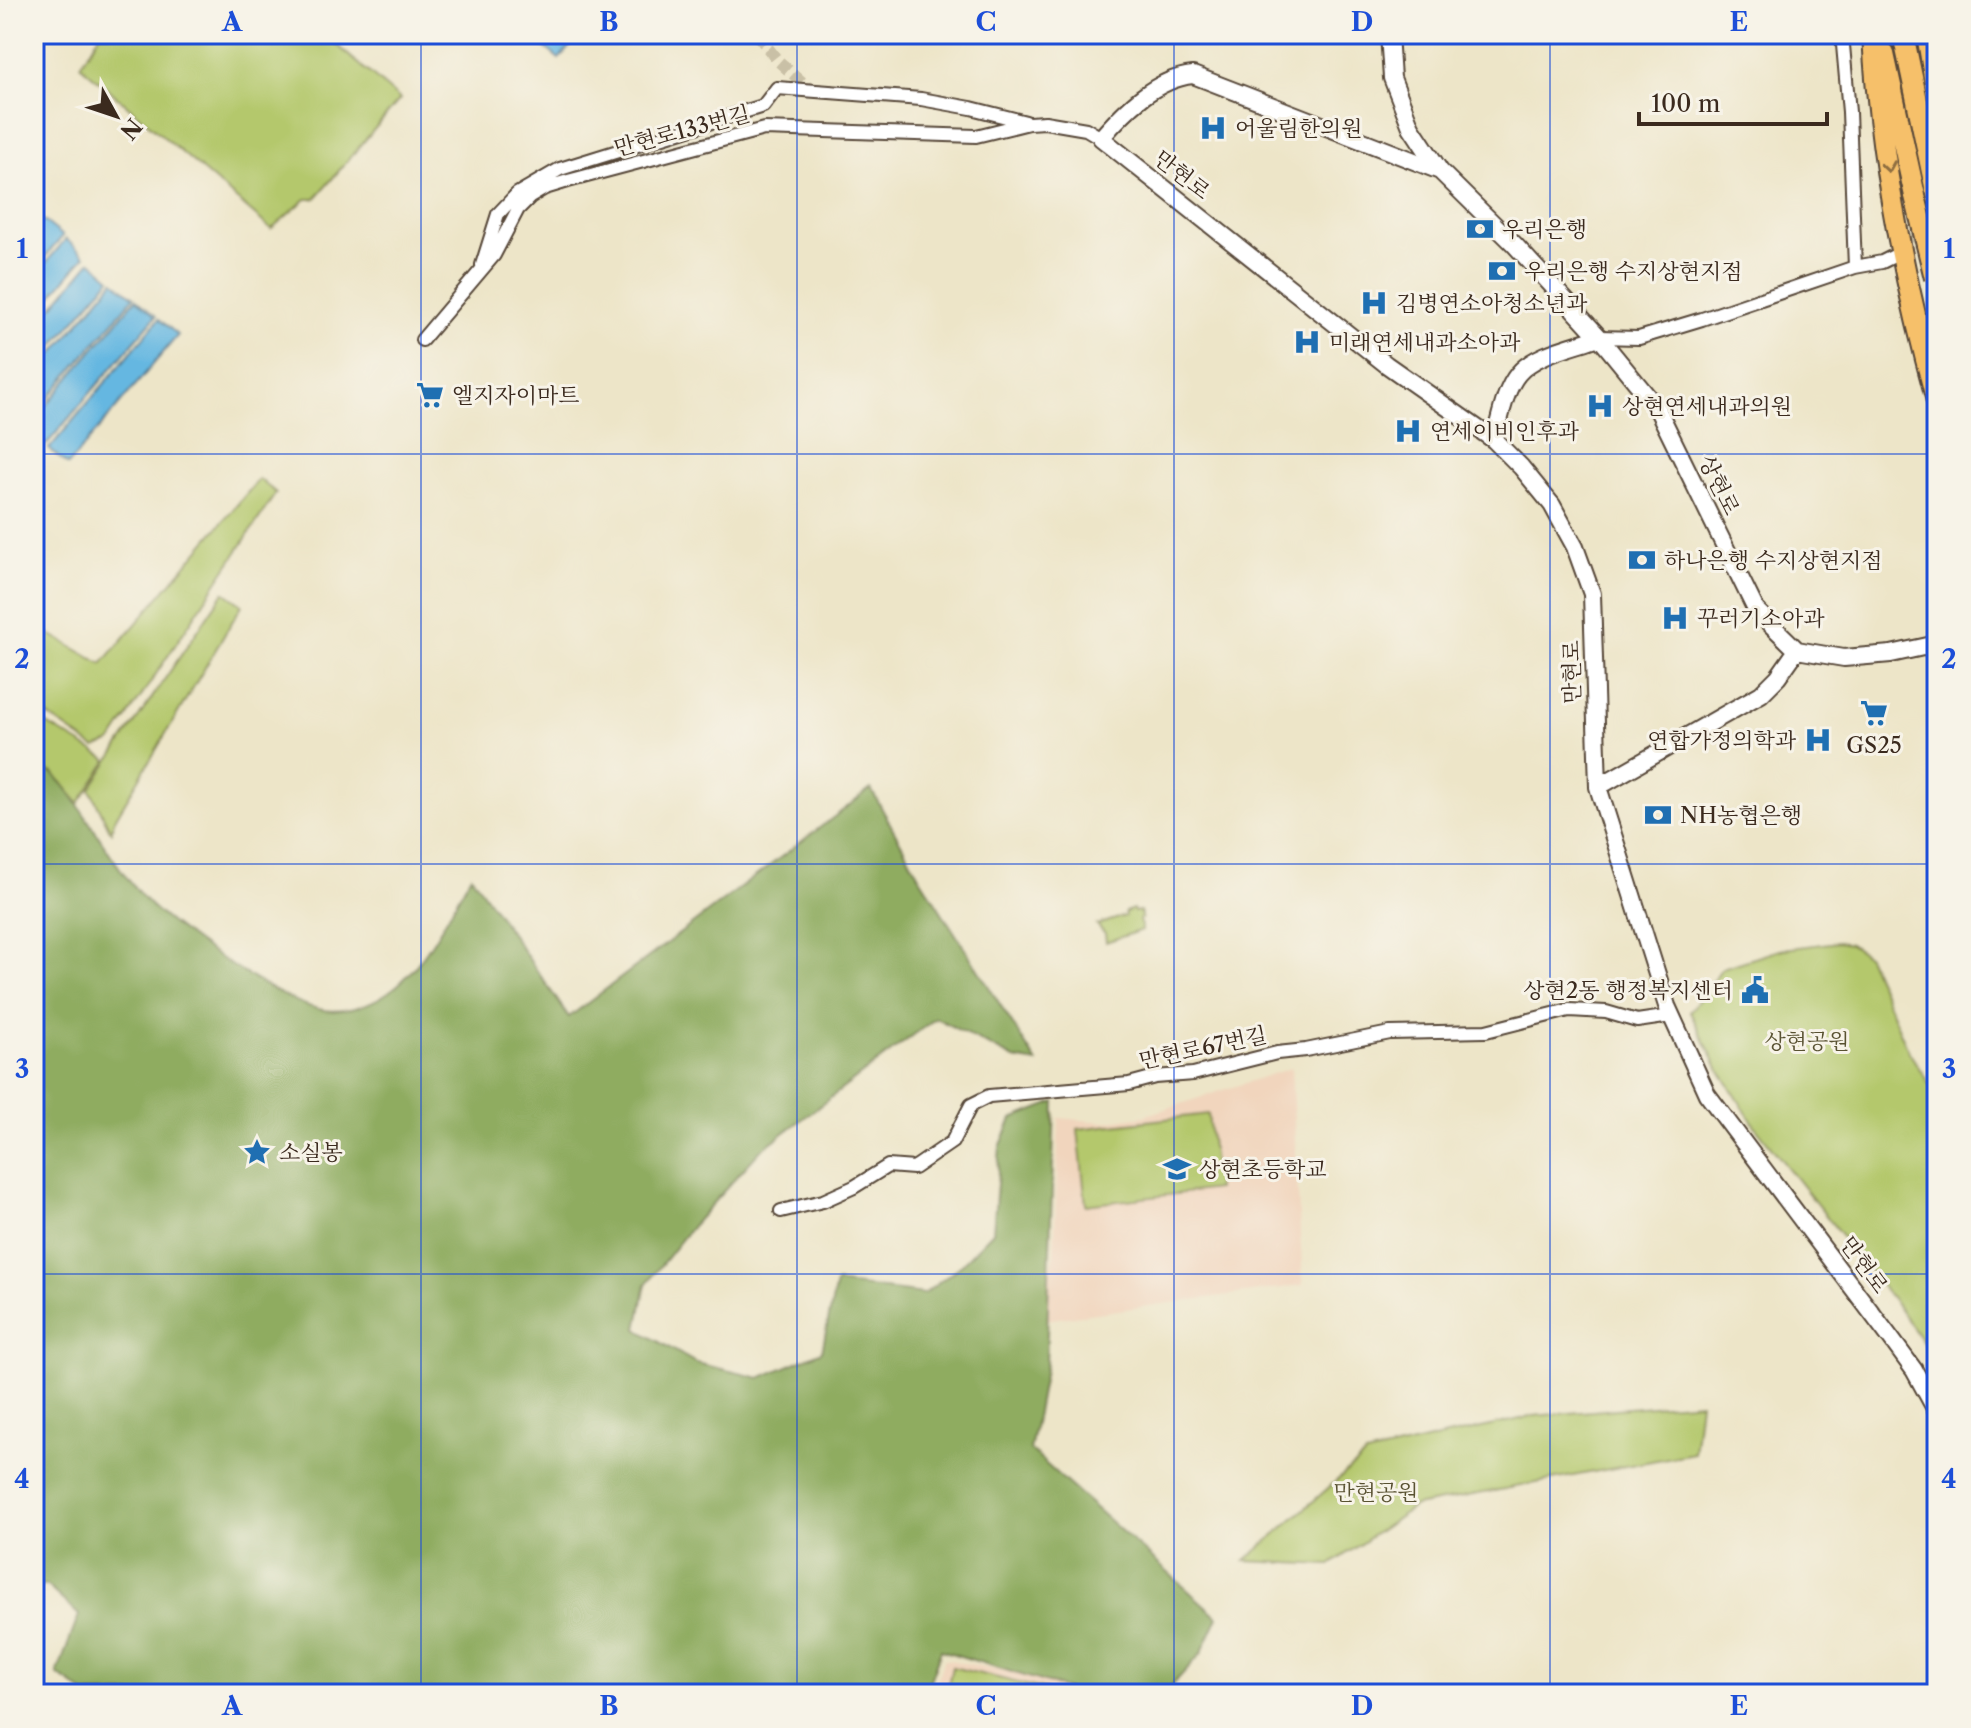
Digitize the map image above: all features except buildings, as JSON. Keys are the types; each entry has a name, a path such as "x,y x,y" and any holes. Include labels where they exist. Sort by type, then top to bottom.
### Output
{"main road":[{"path":"1873,34 1876,86 1896,238 1937,401"},
{"path":"1880,34 1937,285"},
{"path":"1903,34 1935,189"},
{"path":"1927,34 1937,94"}],"street":[{"name":"상현로","path":"1389,34 1392,78 1411,127 1440,171 1514,244 1599,337 1657,408 1756,610 1797,650"},
{"path":"1842,34 1849,112 1855,267"},
{"path":"1101,138 1119,117 1158,86 1193,75 1440,171"},
{"path":"480,272 498,214 517,194 560,169 582,161 763,106 777,88 921,99 1029,123"},
{"name":"만현로","path":"1029,123 1070,125 1101,138 1387,365 1494,440 1552,505 1575,547 1592,594 1598,787 1671,1016 1707,1094 1914,1370 1937,1412"},
{"name":"만현로133번길","path":"422,340 501,244 512,219 524,203 545,188 764,129 976,136 1029,123"},
{"path":"1494,440 1519,373 1544,357 1599,337 1639,338 1855,267 1882,262 1896,238"},
{"path":"1598,787 1761,694 1797,650 1844,658 1891,654 1937,644"},
{"name":"만현로67번길","path":"781,1211 823,1201 888,1166 914,1168 952,1142 971,1105 989,1096 1129,1084 1155,1077 1193,1074 1277,1053 1390,1033 1486,1031 1569,1010 1606,1012 1637,1021 1671,1016"}],"shaded area":[{"name":"상현초등학교","path":"1291,1068 1303,1285 1037,1321 1054,1257 1059,1118 1104,1122 1144,1116"},
{"path":"944,1659 1103,1690 1103,1694 933,1694"}],"green space":[{"path":"100,34 324,34 400,99 315,199 306,199 271,229 80,65"},
{"path":"259,479 276,493 111,742 95,748 34,706 34,625 102,664"},
{"path":"224,592 242,605 114,821 111,832 90,789"},
{"path":"37,718 108,760 79,803 53,773 34,767 34,723"},
{"path":"34,768 53,773 63,784 125,875 162,916 232,966 283,995 332,1011 357,1007 387,993 424,955 471,875 569,1017 871,789 919,876 1037,1063 1014,1059 936,1018 760,1151 693,1225 646,1284 637,1329 696,1363 760,1378 822,1351 836,1283 924,1294 959,1267 993,1232 1000,1147 1012,1119 1055,1102 1046,1364 1030,1450 1218,1617 1201,1654 1164,1694 1083,1694 941,1650 925,1694 86,1694 57,1674 79,1615 46,1585 34,1586"},
{"path":"1133,909 1134,912 1140,911 1142,930 1106,942 1105,934 1097,925 1125,916 1125,912"},
{"name":"상현공원","path":"1838,942 1850,944 1867,956 1909,1052 1937,1096 1937,1362 1893,1300 1757,1129 1718,1068 1690,1012 1722,968 1783,949"},
{"path":"1208,1114 1217,1189 1086,1205 1078,1129"},
{"name":"만현공원","path":"1700,1402 1694,1453 1415,1506 1330,1565 1245,1561 1366,1455 1533,1416"},
{"path":"952,1667 1047,1690 1047,1694 946,1694"}],"water":[{"path":"529,34 568,34 575,40 559,59"},
{"path":"43,220 63,236 34,270 34,231"},
{"path":"66,239 85,256 34,317 34,277"},
{"path":"91,261 111,278 34,368 34,329"},
{"path":"114,281 134,297 34,415 34,376"},
{"path":"136,299 156,316 46,445 34,435 34,420"},
{"path":"159,319 178,335 68,465 49,449"}],"tunnel":[{"path":"757,34 777,60 811,90"},
{"path":"1898,253 1937,217"}],"place":[{"name":"어울림한의원","path":"1213,128"},
{"name":"우리은행","path":"1480,229"},
{"name":"우리은행 수지상현지점","path":"1502,271"},
{"name":"김병연소아청소년과","path":"1374,303"},
{"name":"미래연세내과소아과","path":"1307,342"},
{"name":"엘지자이마트","path":"430,395"},
{"name":"상현연세내과의원","path":"1600,406"},
{"name":"연세이비인후과","path":"1408,431"},
{"name":"하나은행 수지상현지점","path":"1642,560"},
{"name":"꾸러기소아과","path":"1675,618"},
{"name":"GS25","path":"1874,713"},
{"name":"연합가정의학과","path":"1818,740"},
{"name":"NH농협은행","path":"1658,815"},
{"name":"상현2동 행정복지센터","path":"1755,990"},
{"name":"소실봉","path":"257,1152"},
{"name":"상현초등학교","path":"1177,1169"}]}
